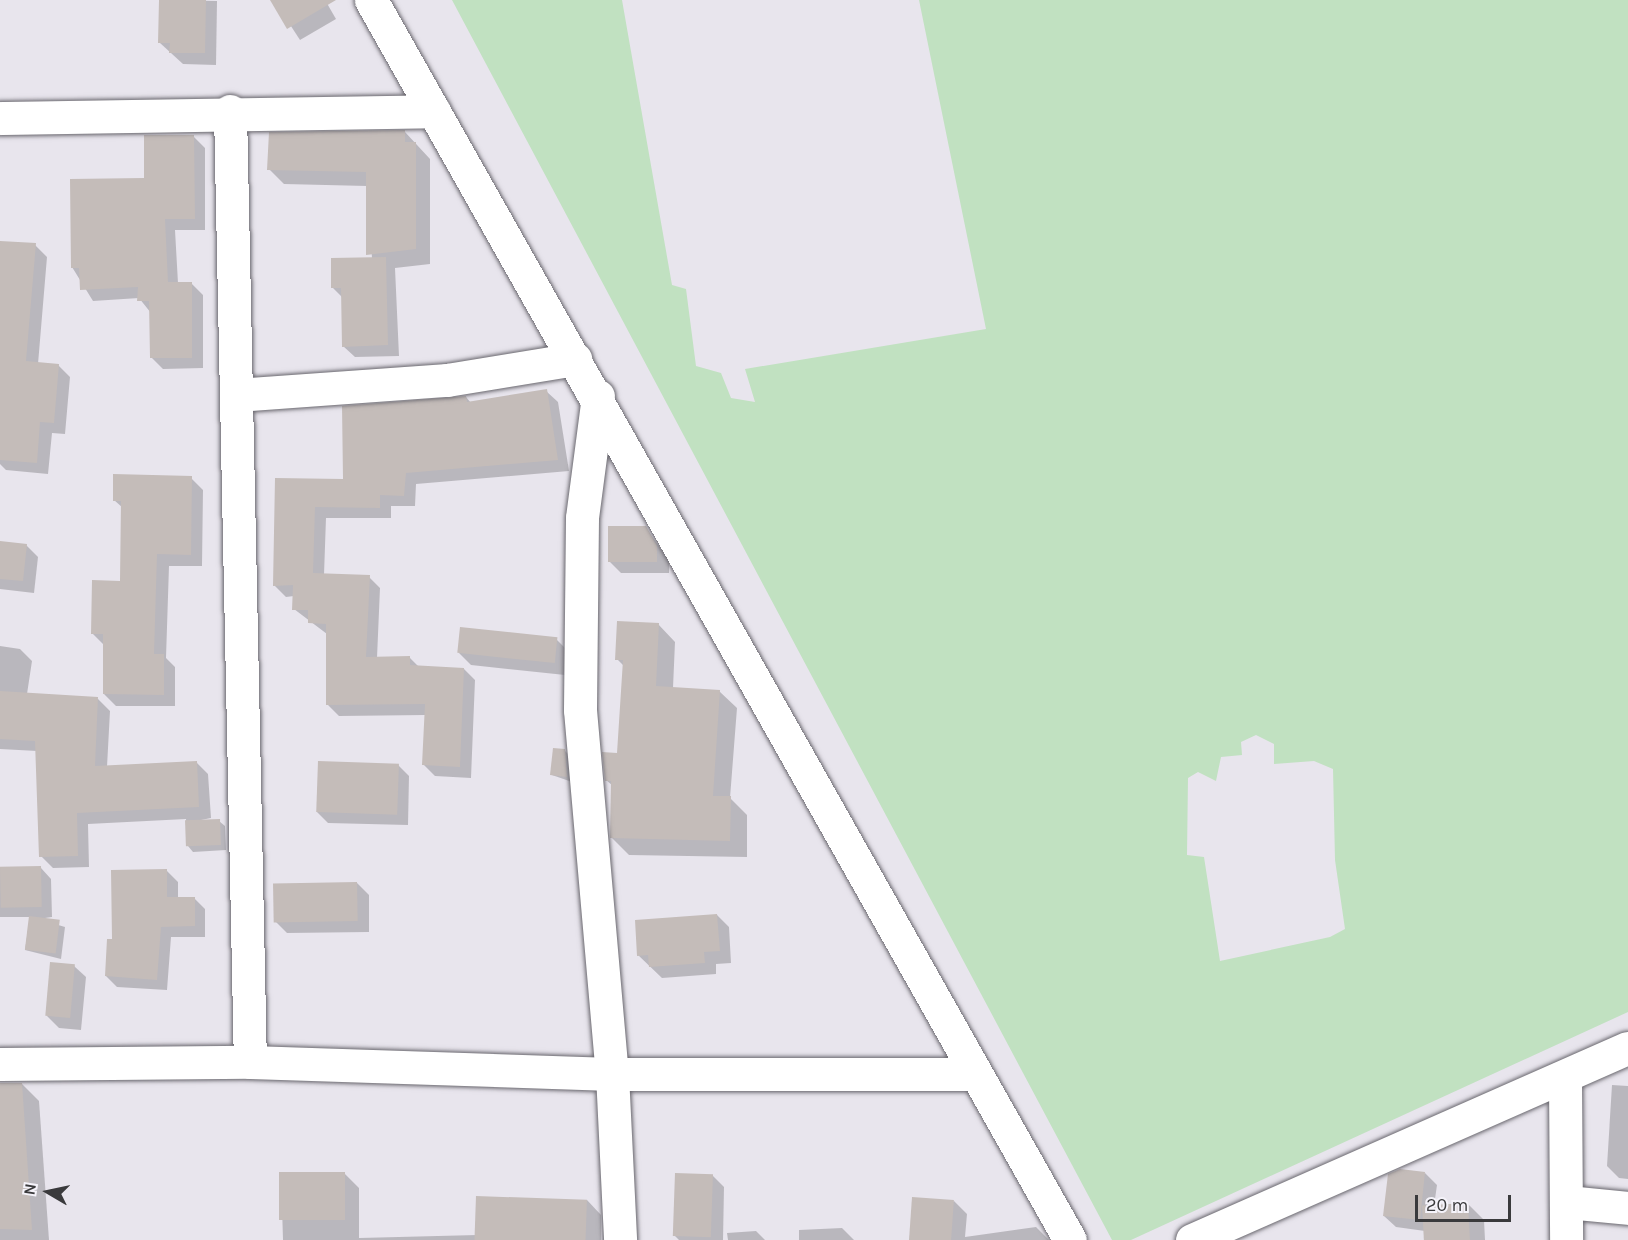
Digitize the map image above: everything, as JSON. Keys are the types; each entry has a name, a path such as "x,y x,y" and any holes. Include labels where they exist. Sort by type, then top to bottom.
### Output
{"street":[{"path":"371,0 598,396 1070,1240"},
{"path":"0,118 230,111 434,111"},
{"path":"230,111 250,1062"},
{"path":"236,394 447,380 575,359"},
{"path":"598,396 582,518 580,710 612,1074 620,1240"},
{"path":"1192,1240 1565,1079 1628,1048"},
{"path":"0,1064 250,1062 612,1074 976,1074"},
{"path":"1565,1079 1566,1240"},
{"path":"1567,1202 1628,1208"}],"green space":[{"path":"452,0 622,0 672,285 686,289 696,366 721,373 731,398 755,402 745,369 986,329 919,0 1628,0 1628,1012 1131,1240 1112,1240","holes":["1256,735 1274,744 1274,764 1314,761 1333,769 1335,860 1345,929 1330,937 1220,961 1204,857 1187,855 1188,778 1198,772 1216,781 1221,757 1242,755 1241,742"]}],"building":[{"path":"159,0 206,0 205,53 169,53 170,43 158,43"},
{"path":"270,0 336,0 287,29"},
{"path":"405,130 405,142 416,142 416,249 366,255 366,172 267,170 269,132"},
{"path":"144,135 194,135 195,219 165,219 168,282 192,282 192,358 150,358 149,301 137,301 138,287 80,290 79,268 71,268 70,179 144,178"},
{"path":"0,241 36,243 26,361 59,364 54,423 40,422 37,463 0,460"},
{"path":"386,257 388,345 342,347 341,288 331,288 331,258"},
{"path":"547,389 558,460 406,473 404,496 380,495 380,508 315,507 313,573 370,575 366,657 410,656 410,665 464,668 460,767 422,765 425,704 326,705 326,624 308,623 308,610 292,610 293,585 273,586 275,478 343,479 342,406 466,396 467,402"},
{"path":"113,474 192,476 191,555 157,554 154,654 164,654 164,695 103,694 103,634 91,634 92,580 120,581 121,501 113,501"},
{"path":"608,526 646,526 657,546 657,562 608,562"},
{"path":"0,541 27,544 23,581 0,579"},
{"path":"617,621 659,623 656,686 720,690 713,796 731,796 730,841 610,838 611,781 605,781 602,752 617,753 623,660 615,660"},
{"path":"460,627 557,637 555,663 457,653"},
{"path":"0,691 98,697 95,766 197,761 199,807 77,813 78,856 39,857 35,741 0,739"},
{"path":"553,748 565,749 567,777 550,775"},
{"path":"318,761 399,764 397,815 316,812"},
{"path":"220,819 221,845 186,846 185,820"},
{"path":"41,866 42,907 1,908 0,867"},
{"path":"167,869 167,897 195,897 195,926 161,927 157,980 105,976 107,939 112,939 111,870"},
{"path":"357,882 358,921 274,922 273,883"},
{"path":"717,914 720,951 704,952 705,963 649,967 648,955 637,956 635,920"},
{"path":"29,916 60,920 56,954 25,950"},
{"path":"50,962 75,964 70,1018 45,1016"},
{"path":"0,1083 22,1083 32,1230 0,1229"},
{"path":"1400,1169 1425,1172 1420,1220 1383,1216 1388,1174"},
{"path":"279,1172 345,1172 345,1220 279,1220"},
{"path":"675,1173 713,1174 711,1237 673,1236"},
{"path":"476,1196 587,1200 586,1240 474,1240"},
{"path":"912,1197 954,1200 951,1240 909,1240"},
{"path":"1468,1203 1470,1240 1424,1240 1422,1205"}]}
